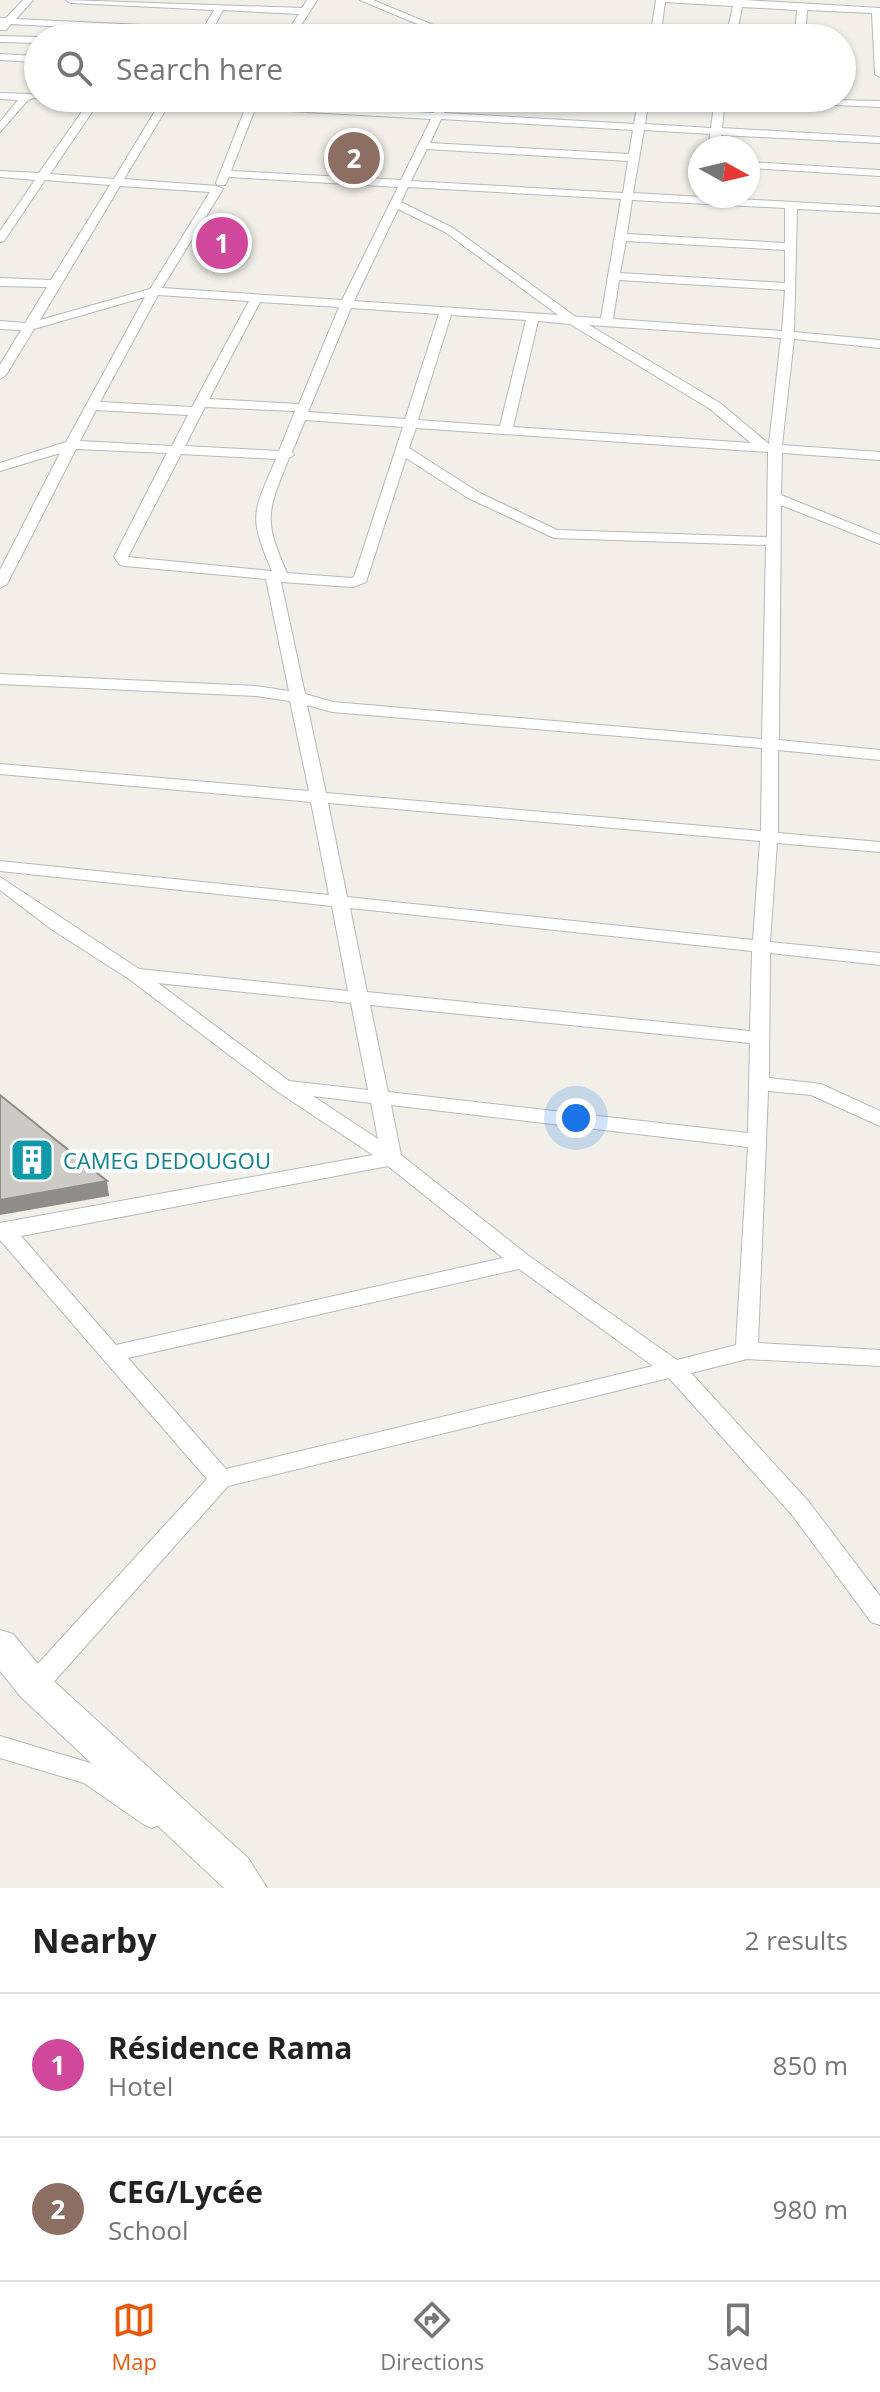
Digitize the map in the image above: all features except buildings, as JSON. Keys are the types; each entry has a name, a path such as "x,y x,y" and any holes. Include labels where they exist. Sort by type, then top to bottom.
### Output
{"main road":[{"path":"1,1647 34,1686 241,1879"}],"street":[{"path":"0,32 4,21 28,0"},
{"path":"71,0 303,11"},
{"path":"296,24 312,0"},
{"path":"365,0 424,24"},
{"path":"658,24 664,0 878,11 880,74"},
{"path":"74,24 91,1"},
{"path":"146,24 161,2"},
{"path":"734,24 739,2"},
{"path":"211,24 220,7"},
{"path":"801,24 802,9"},
{"path":"4,21 56,24"},
{"path":"0,39 24,40"},
{"path":"0,57 24,58"},
{"path":"0,96 24,97"},
{"path":"0,129 24,98"},
{"path":"856,103 880,104"},
{"path":"0,239 87,112"},
{"path":"0,375 159,112"},
{"path":"0,584 154,291 226,174 249,112"},
{"path":"375,112 880,140"},
{"path":"392,1158 298,697 278,578 263,534 262,508 287,455 346,305 425,146 439,112"},
{"path":"606,323 641,112"},
{"path":"715,136 718,112"},
{"path":"425,146 635,158"},
{"path":"760,166 880,173"},
{"path":"0,174 217,189"},
{"path":"226,174 688,197"},
{"path":"760,202 880,210"},
{"path":"396,204 449,230 574,321 715,406 770,448"},
{"path":"747,1351 758,1141 761,947 769,838 774,497 770,448 788,335 791,205"},
{"path":"621,237 791,247"},
{"path":"615,276 791,287"},
{"path":"0,282 54,284"},
{"path":"0,325 28,327 154,291 880,344"},
{"path":"256,299 121,557 134,564 353,583 361,579 446,313"},
{"path":"505,431 532,319"},
{"path":"93,406 304,412 412,424 880,456"},
{"path":"0,467 71,445 287,455"},
{"path":"403,450 473,495 554,534 773,541"},
{"path":"774,497 880,540"},
{"path":"0,679 256,691 298,697 332,707 686,735 769,746 880,755"},
{"path":"0,769 880,847"},
{"path":"0,866 880,959"},
{"path":"0,882 57,925 135,975 285,1087 392,1158 522,1261 675,1370 801,1509 880,1615"},
{"path":"135,975 758,1038"},
{"path":"759,1084 814,1089 880,1119"},
{"path":"285,1087 758,1141"},
{"path":"2,1232 392,1158"},
{"path":"2,1232 221,1479"},
{"path":"111,1354 522,1261"},
{"path":"34,1686 221,1479 747,1351 880,1358"},
{"path":"0,1747 91,1774 241,1879"}],"place":[{"name":"CEG/Lycée","path":"354,158"},
{"name":"Résidence Rama","path":"222,243"},
{"name":"CAMEG DEDOUGOU","path":"32,1160"}]}
